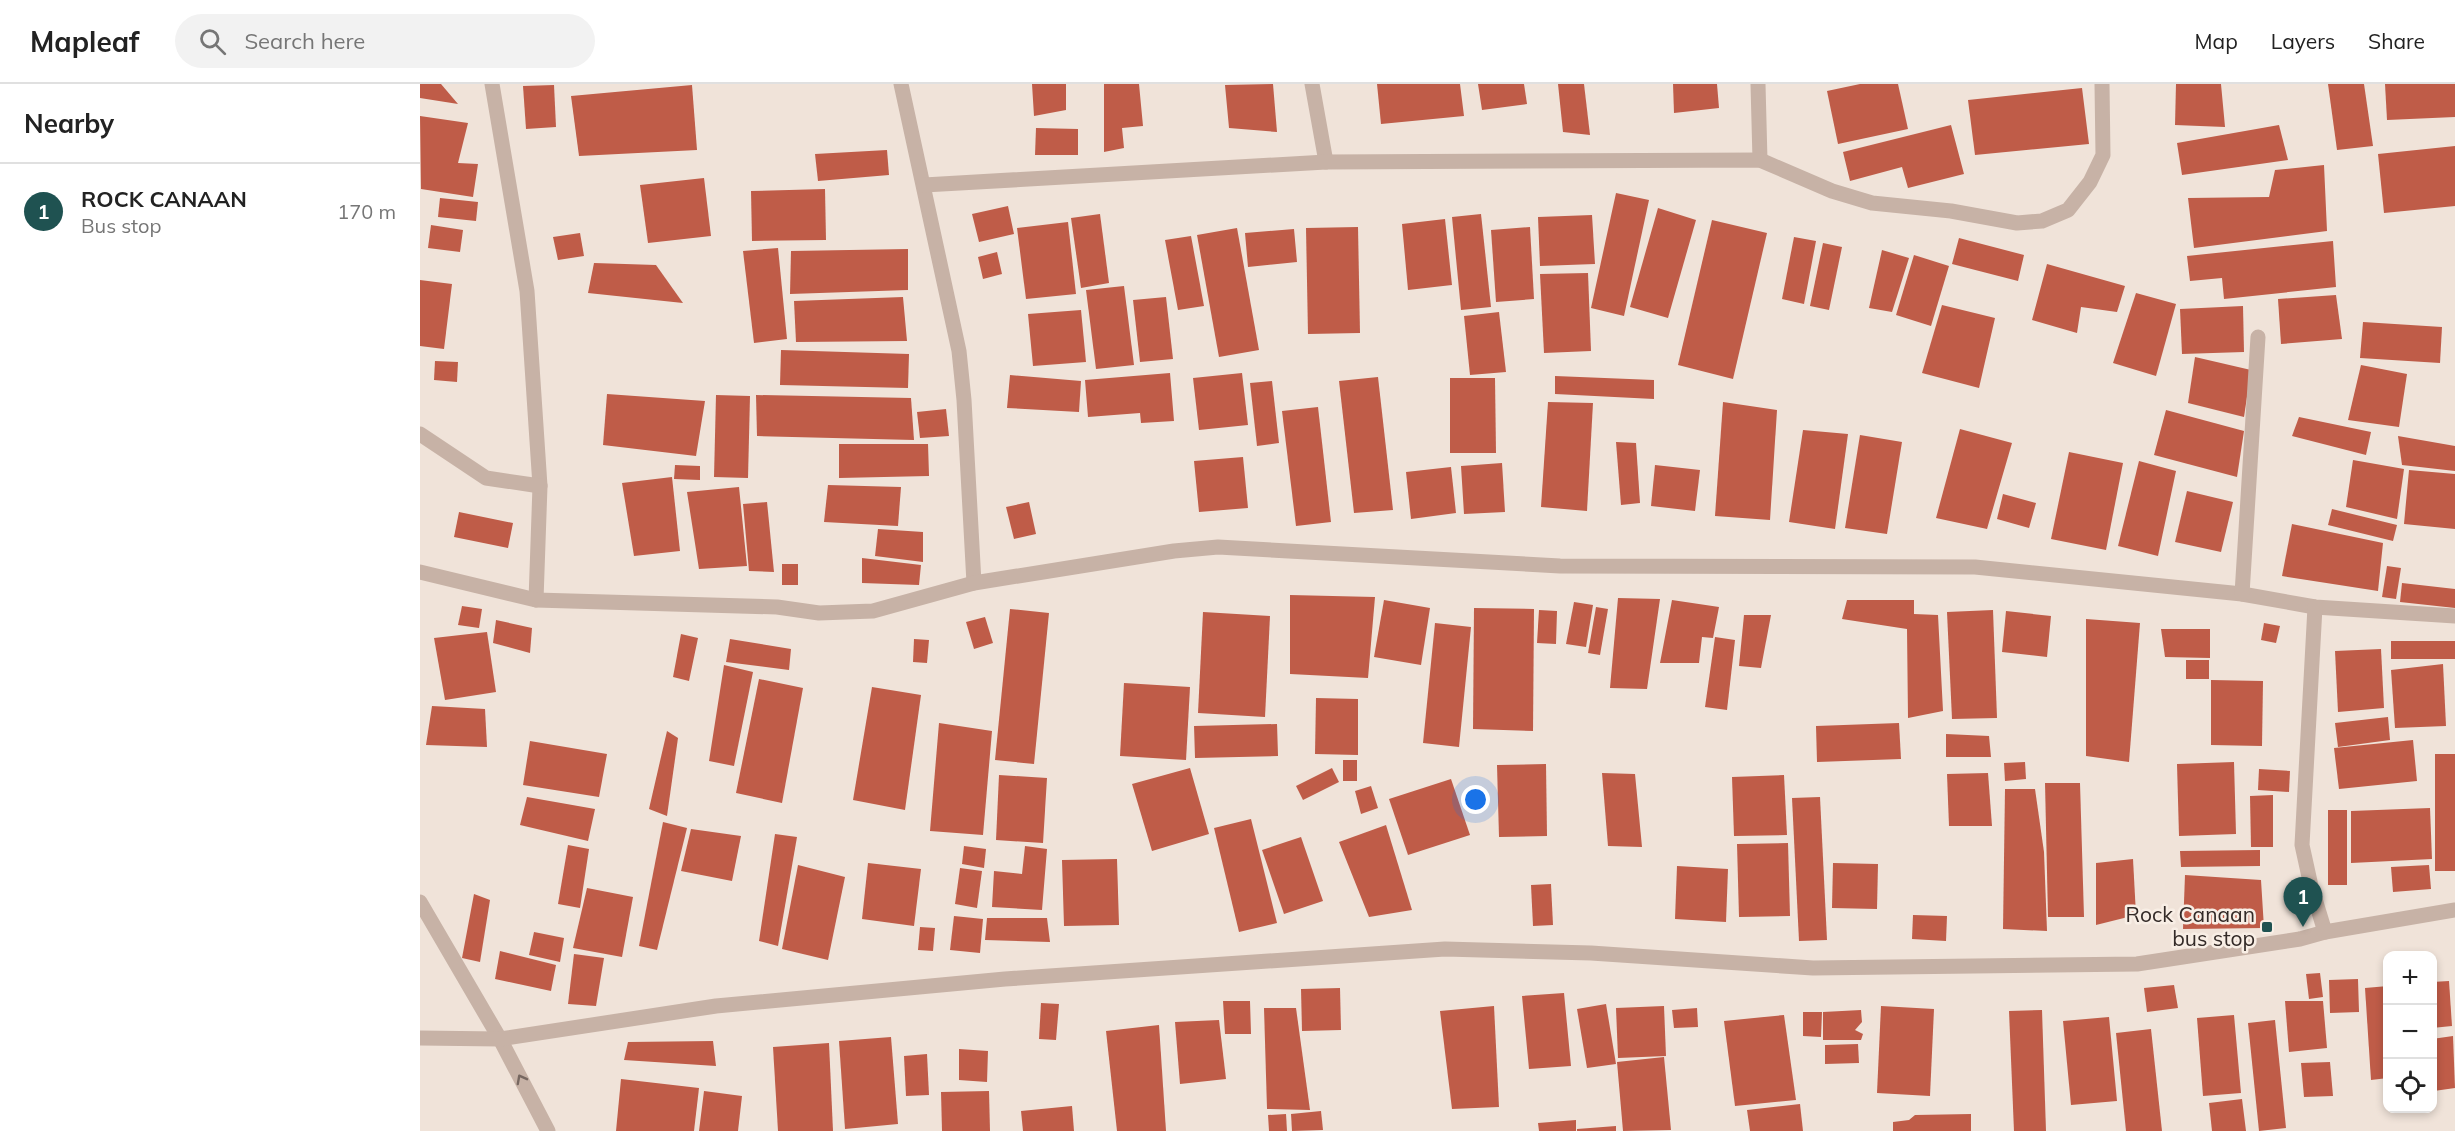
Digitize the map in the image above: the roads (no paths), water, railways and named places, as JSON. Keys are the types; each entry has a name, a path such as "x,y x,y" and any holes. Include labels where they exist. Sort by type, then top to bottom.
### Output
{"street":[{"path":"492,84 524,263 540,486 536,600"},
{"path":"901,84 959,351 974,583"},
{"path":"1312,84 1326,162"},
{"path":"1758,84 1760,160"},
{"path":"924,185 1326,162 1760,160 1832,191 1872,203 1952,211 2017,223 2042,221 2068,210 2090,182 2103,155 2102,84"},
{"path":"2242,594 2258,337"},
{"path":"420,434 486,478 540,486"},
{"path":"420,572 536,600 777,607 819,613 873,611 974,583 1174,551 1218,547 1560,566 1975,567 2242,594 2315,607 2455,616"},
{"path":"2315,607 2302,845 2325,932"},
{"path":"420,902 500,1039 548,1131"},
{"path":"420,1038 500,1039 716,1006 993,980 1445,949 1591,953 1813,968 2137,964 2300,939 2325,932 2455,910"}],"place":[{"name":"Rock Canaan bus stop","path":"2267,927"},
{"name":"ROCK CANAAN","path":"2303,927"}]}
